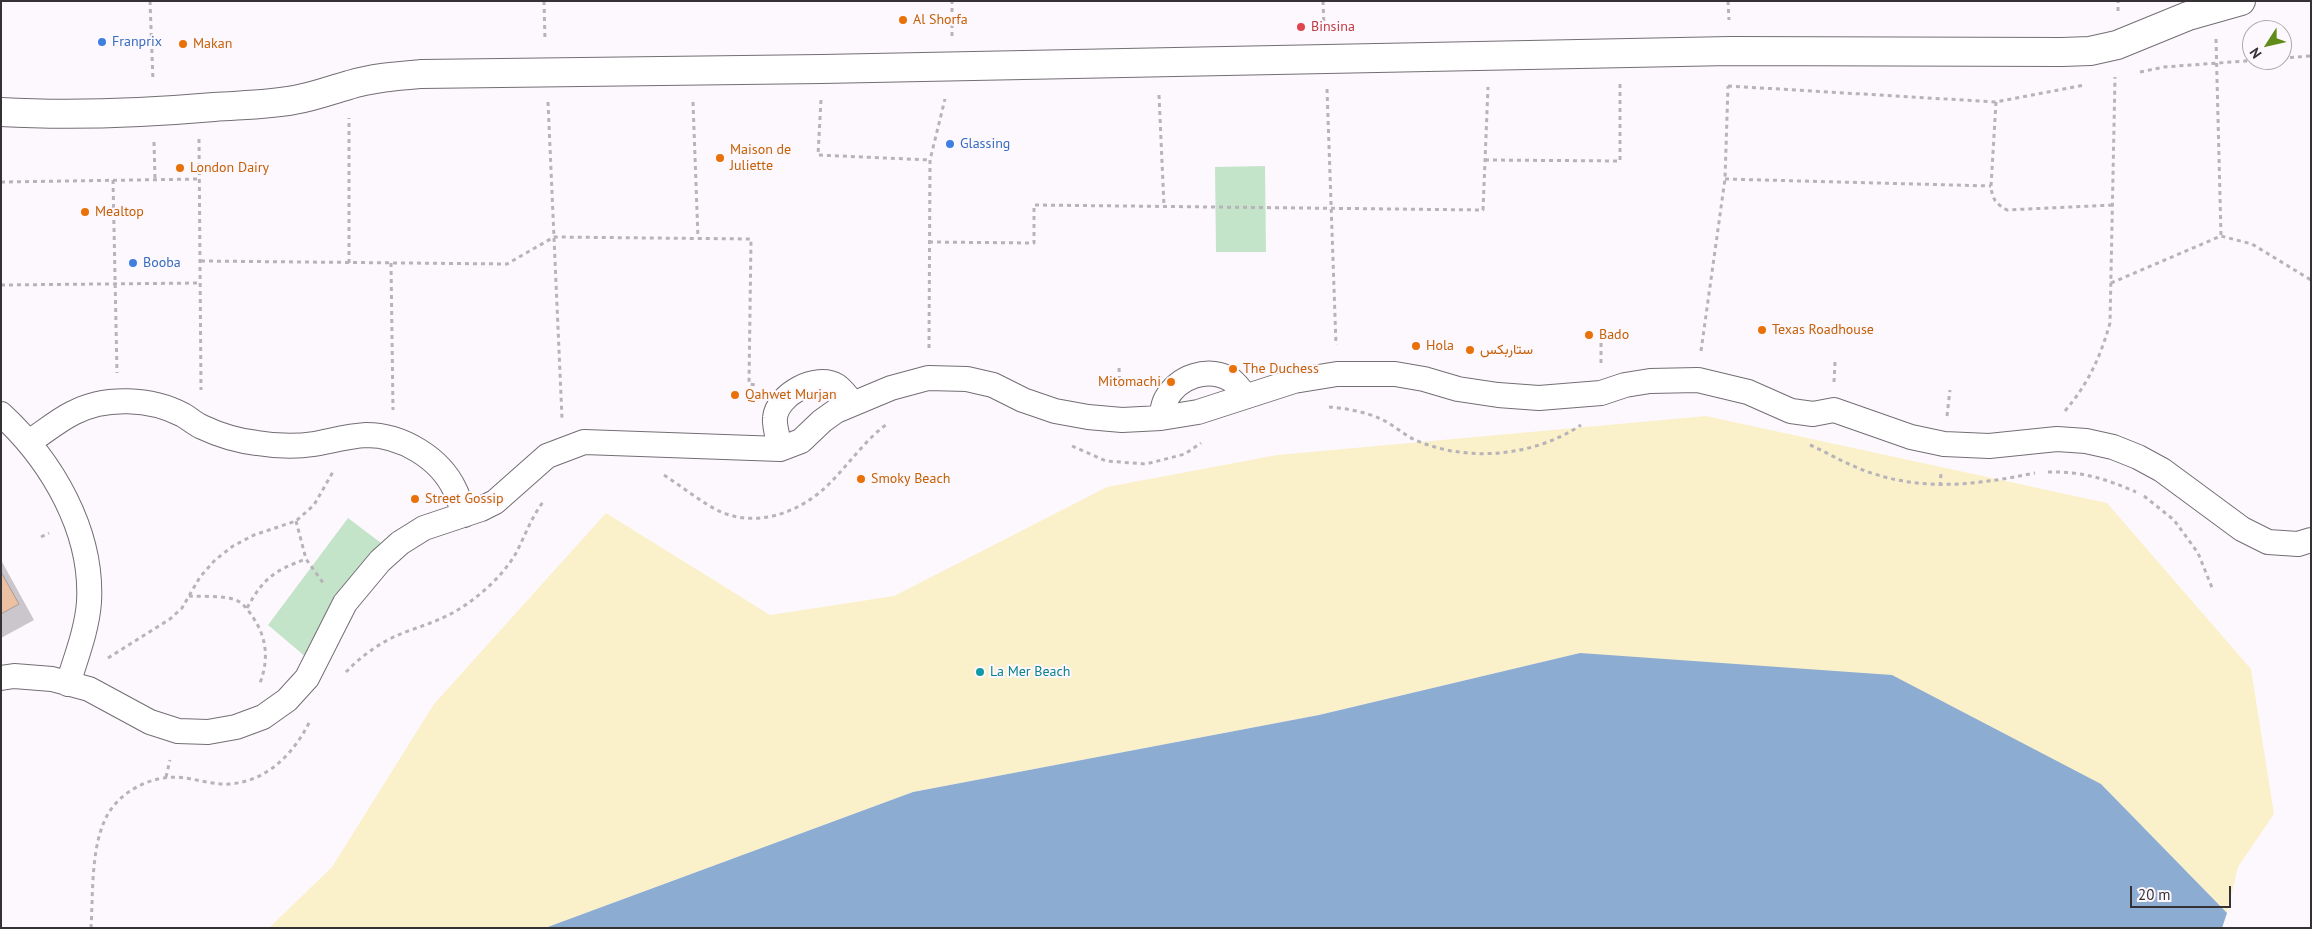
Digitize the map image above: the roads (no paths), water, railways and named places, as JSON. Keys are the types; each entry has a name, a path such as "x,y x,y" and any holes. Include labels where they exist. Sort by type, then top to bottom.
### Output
{"street":[{"path":"1,112 90,113 199,108 294,100 322,94 350,84 421,74 547,74 1730,51 2090,51 2117,45 2188,16 2240,1"},
{"path":"1161,418 1166,400 1178,385 1198,374 1214,373 1232,380 1246,396"},
{"path":"1,678 14,676 52,679 89,689 150,722 178,730 208,732 236,727 263,717 287,700 306,678 344,603 374,567 400,543 424,528 464,515 495,502 540,461 563,448 584,442 606,441 780,449 801,442 822,421 853,403 891,388 928,378 967,379 993,385 1039,405 1088,418 1122,420 1161,418 1198,412 1294,381 1337,374 1396,374 1424,379 1458,389 1498,395 1539,398 1601,393 1625,385 1650,381 1698,380 1748,392 1791,411 1813,414 1834,410 1911,438 1944,444 1989,446 2057,439 2086,441 2113,447 2138,457 2162,470 2242,529 2268,542 2298,544 2311,540"},
{"path":"780,449 775,417 784,400 802,385 816,382 836,385 853,403"},
{"path":"29,442 73,413 95,405 117,401 162,406 183,415 202,427 228,437 256,443 284,446 313,444 367,435 394,439 419,450 440,468 455,490 464,515"},
{"path":"1,414 29,442 47,466 62,492 85,548 88,602 84,630 68,684"}],"water":[{"path":"1580,653 1892,675 2101,784 2227,913 2222,928 545,928 913,792 1319,715"}],"place":[{"name":"Al Shorfa","path":"903,20"},
{"name":"Binsina","path":"1301,27"},
{"name":"Franprix","path":"102,42"},
{"name":"Makan","path":"183,44"},
{"name":"Glassing","path":"950,144"},
{"name":"Maison de Juliette","path":"720,158"},
{"name":"London Dairy","path":"180,168"},
{"name":"Mealtop","path":"85,212"},
{"name":"Booba","path":"133,263"},
{"name":"Texas Roadhouse","path":"1762,330"},
{"name":"Bado","path":"1589,335"},
{"name":"Hola","path":"1416,346"},
{"name":"ستاربكس","path":"1470,350"},
{"name":"The Duchess","path":"1233,369"},
{"name":"Mitomachi","path":"1171,382"},
{"name":"Qahwet Murjan","path":"735,395"},
{"name":"Smoky Beach","path":"861,479"},
{"name":"Street Gossip","path":"415,499"},
{"name":"La Mer Beach","path":"980,672"}]}
